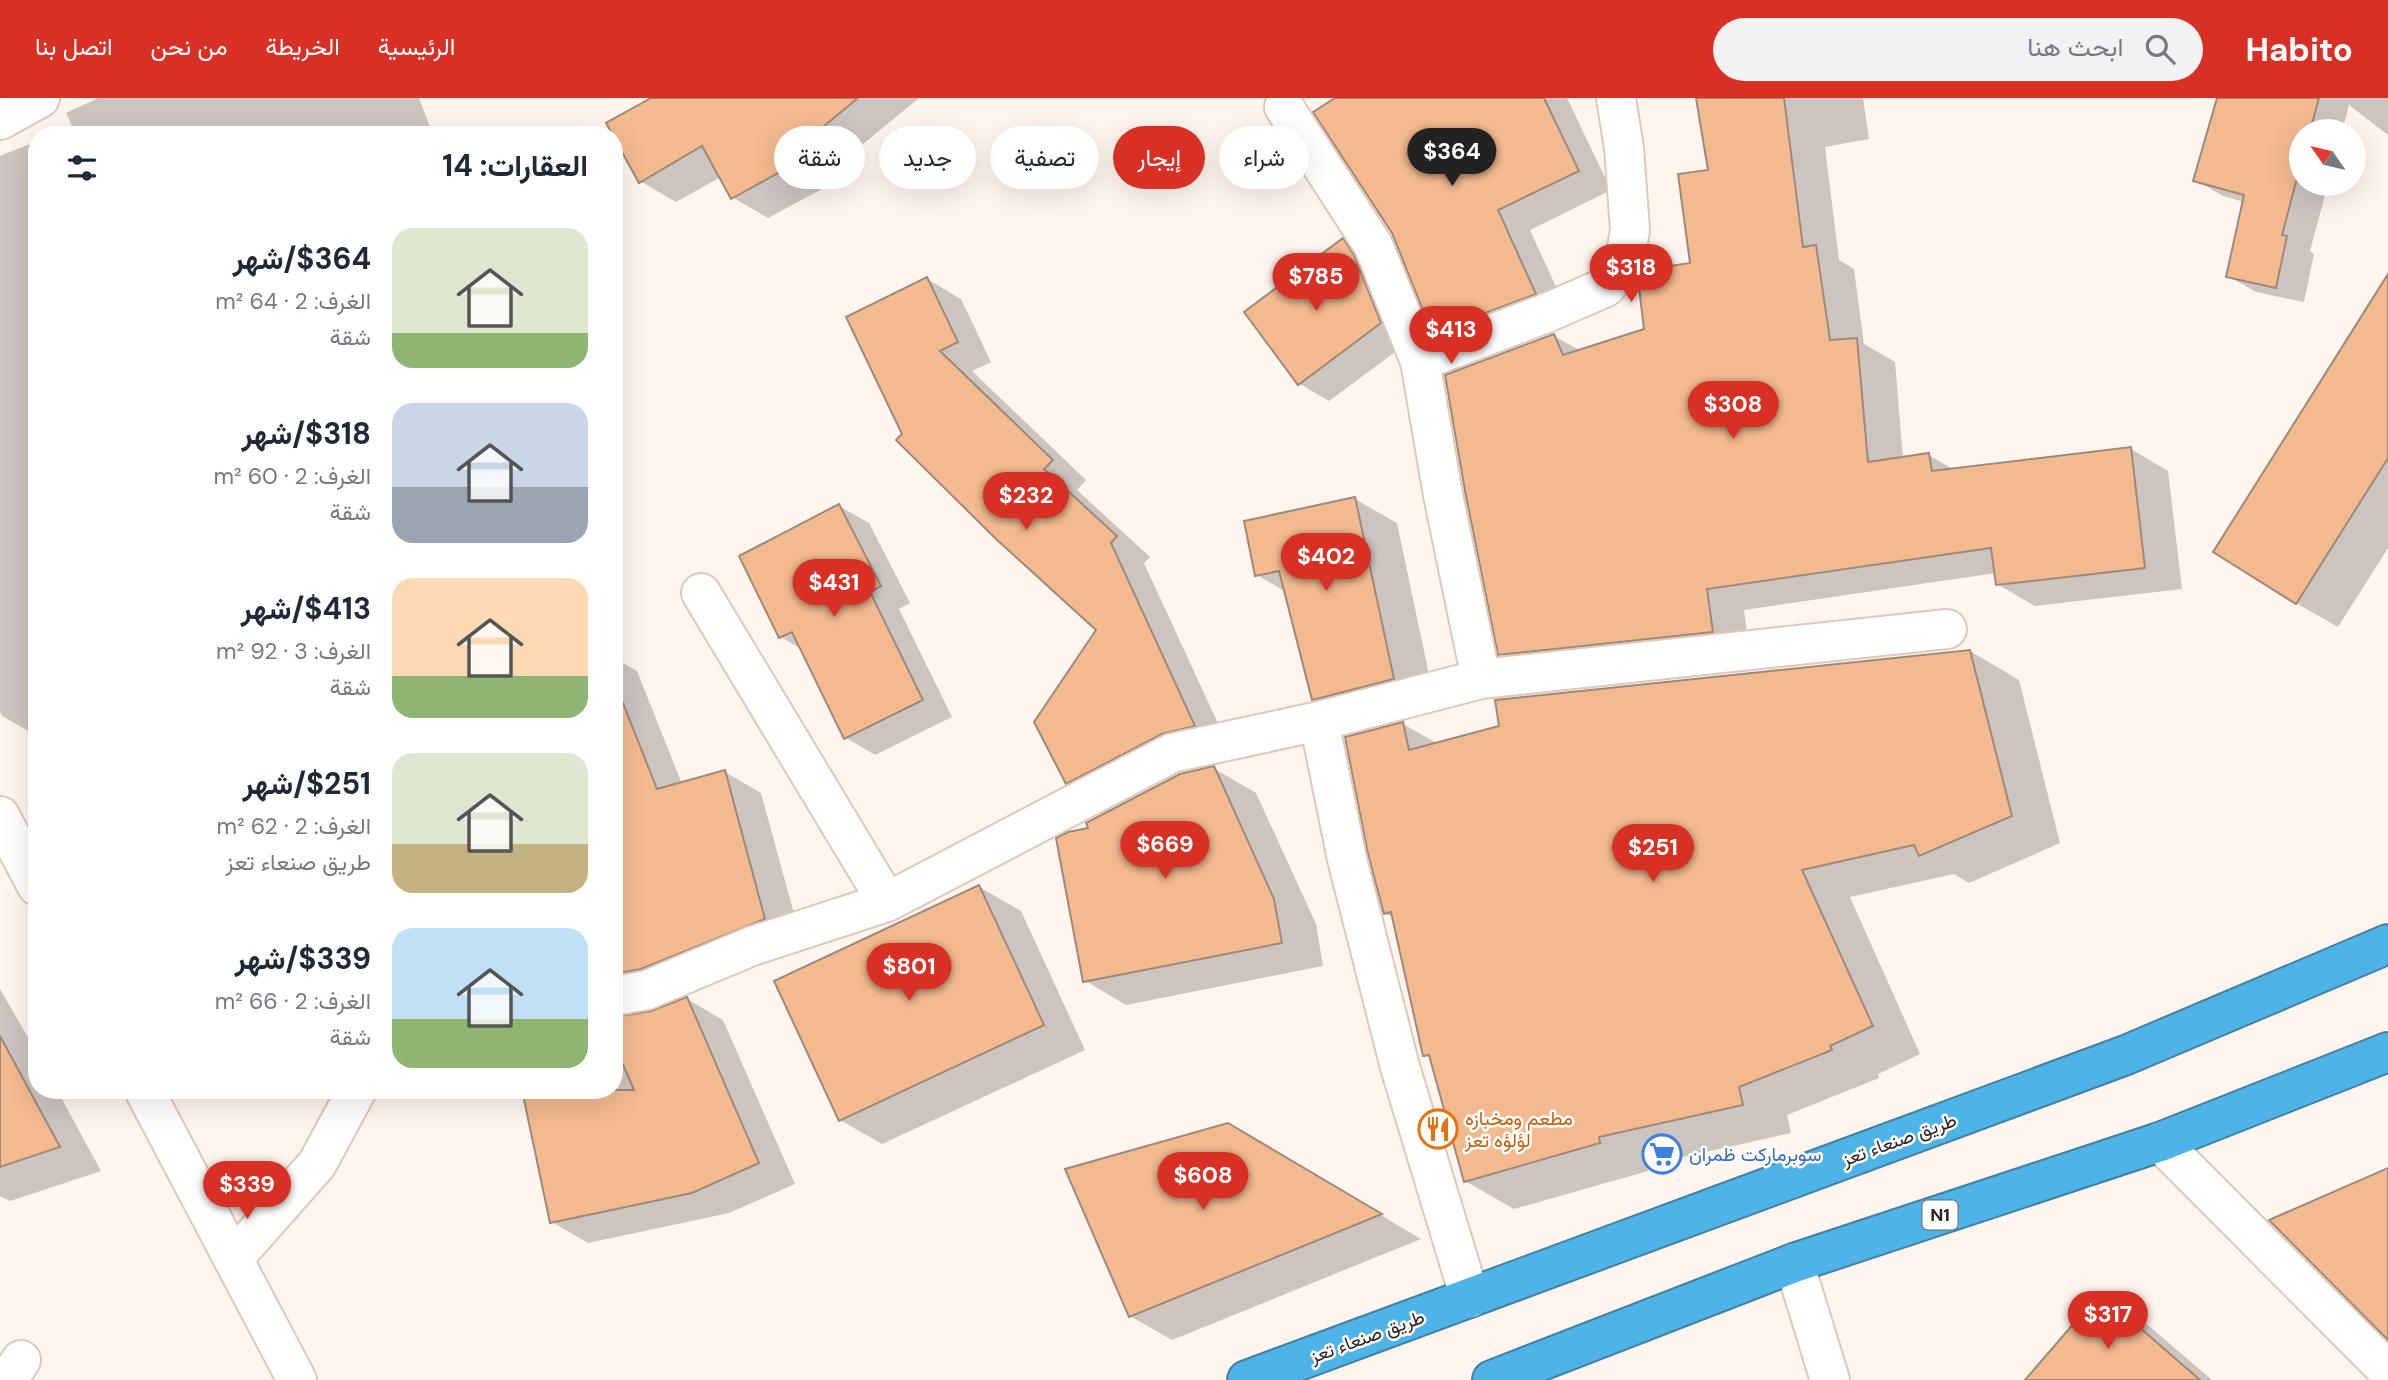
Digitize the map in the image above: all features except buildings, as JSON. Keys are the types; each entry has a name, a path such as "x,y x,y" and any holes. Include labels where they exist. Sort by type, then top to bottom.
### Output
{"highway":[{"name":"طريق صنعاء تعز","path":"1248,1380 2126,1055 2388,944"},
{"name":"N1","path":"1492,1380 1794,1263 2160,1142 2388,1052"}],"street":[{"path":"0,120 40,98"},
{"path":"1420,360 1545,314 1606,286 1625,259 1630,230 1624,148 1616,98"},
{"path":"1284,107 1373,245 1420,360 1443,495 1481,679"},
{"path":"701,593 887,902"},
{"path":"623,994 647,990 752,946 887,902 1172,753 1319,721 1481,679 1947,629"},
{"path":"1319,721 1347,859 1394,1041 1470,1298"},
{"path":"0,816 28,869"},
{"path":"149,1099 296,1380"},
{"path":"233,1259 317,1164 352,1099"},
{"path":"2160,1142 2388,1371"},
{"path":"1794,1263 1830,1380"}],"place":[{"name":"مطعم ومخبازه لؤلؤه تعز","path":"1438,1129"},
{"name":"سوبرماركت ظمران","path":"1662,1154"}]}
